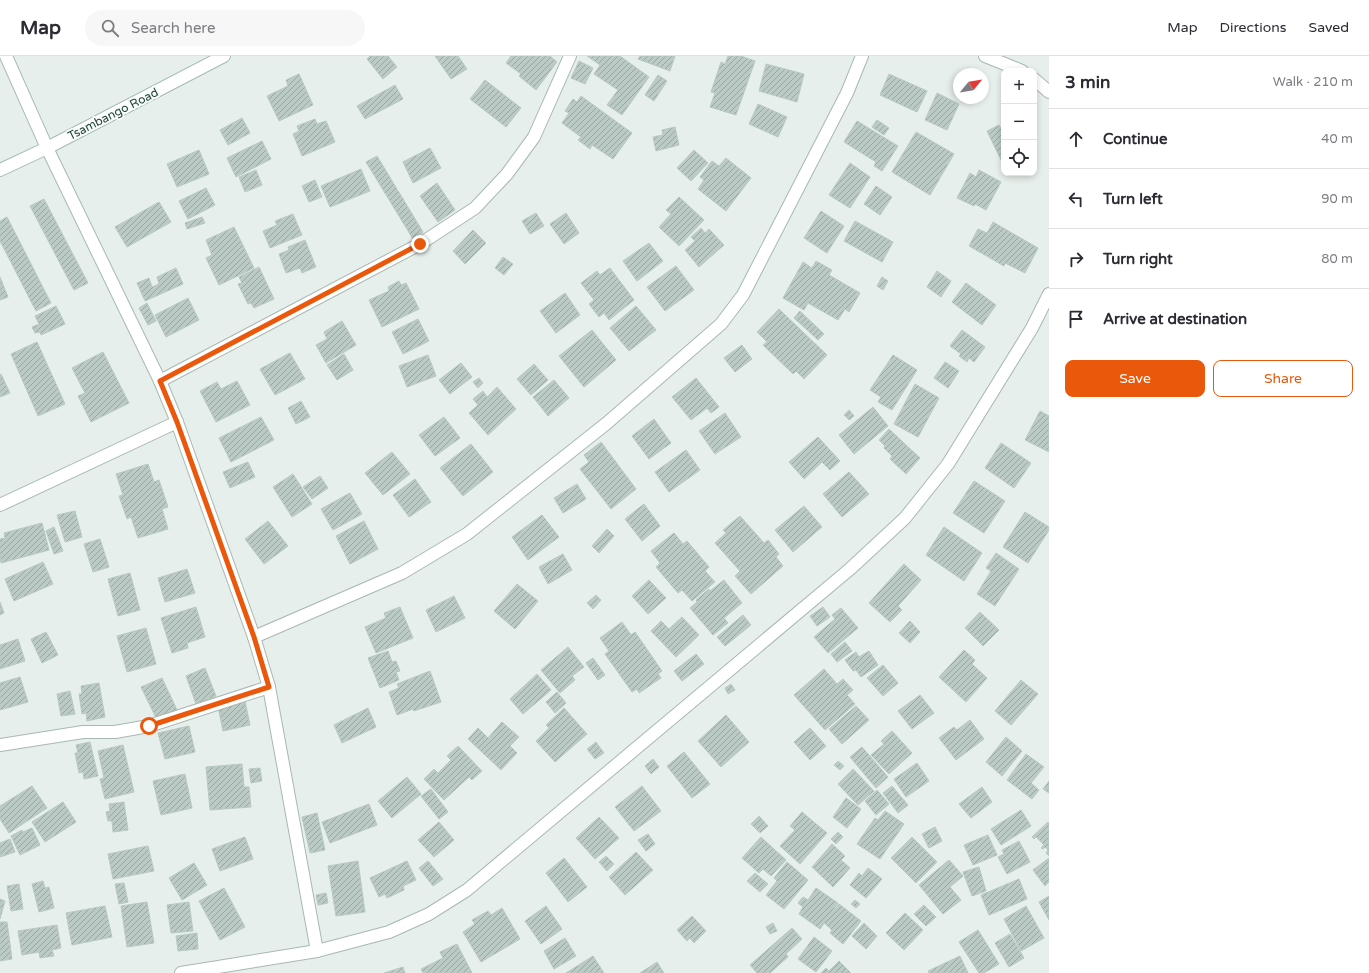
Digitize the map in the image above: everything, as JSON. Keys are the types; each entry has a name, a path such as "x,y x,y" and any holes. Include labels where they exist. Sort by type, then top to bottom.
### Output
{"street":[{"path":"6,56 47,148 160,381 177,422 254,637 269,687 317,952"},
{"name":"Tsambango Road","path":"0,170 47,148 224,56"},
{"path":"160,381 420,244 475,208 507,174 534,137 570,56"},
{"path":"254,637 402,573 467,534 607,423 721,324 743,295 847,93 862,56"},
{"path":"985,56 1015,68"},
{"path":"1037,82 1048,87"},
{"path":"181,973 317,952 389,932 429,914 467,890 850,569 905,518 948,464 1032,328 1049,294"},
{"path":"0,505 177,422"},
{"path":"0,745 83,732 115,732 149,726 269,687"}],"building":[{"path":"370,56 388,56 397,67 383,79 367,59"},
{"path":"435,56 458,56 467,69 451,79"},
{"path":"511,56 550,56 557,62 536,90 519,76 521,74 506,63"},
{"path":"587,56 620,56 649,77 622,115 607,105 618,90 594,74 600,65"},
{"path":"640,56 675,56 670,71 638,59"},
{"path":"728,56 741,56 755,61 736,115 710,107 715,93 711,92 721,62 725,64"},
{"path":"579,61 593,68 585,84 571,78"},
{"path":"766,64 804,74 797,102 759,91"},
{"path":"299,74 313,105 279,121 267,96 288,86 286,80"},
{"path":"889,74 927,91 917,112 880,95"},
{"path":"658,75 667,81 654,101 645,95"},
{"path":"485,80 521,108 506,127 470,99"},
{"path":"395,85 403,99 365,119 357,106"},
{"path":"937,93 953,101 953,104 959,104 947,130 925,120"},
{"path":"581,96 632,133 613,159 592,145 590,149 578,140 581,137 562,123 569,113 565,111 573,99 577,102"},
{"path":"758,104 787,117 778,137 749,124"},
{"path":"242,118 250,133 228,145 220,130"},
{"path":"315,119 317,124 326,121 335,142 302,156 293,134 299,131 297,126"},
{"path":"877,120 889,128 884,135 872,127"},
{"path":"857,121 898,146 882,171 874,166 876,162 844,142"},
{"path":"999,125 1001,129 1001,160 987,131"},
{"path":"675,127 679,145 656,151 653,137 663,135 662,130"},
{"path":"916,132 954,154 930,195 892,172"},
{"path":"262,141 271,159 236,177 227,158"},
{"path":"430,148 441,168 413,183 403,162"},
{"path":"199,150 209,174 177,187 167,164"},
{"path":"694,150 708,163 691,181 677,168"},
{"path":"377,156 423,232 413,239 366,162"},
{"path":"726,158 751,178 726,211 698,189 704,180 700,177 712,161 719,166"},
{"path":"850,163 870,177 850,208 829,195"},
{"path":"361,169 370,191 330,207 321,186"},
{"path":"256,170 262,185 245,192 239,177"},
{"path":"979,170 1001,182 986,210 975,204 974,206 957,198 970,173 976,177"},
{"path":"315,180 322,197 309,202 302,186"},
{"path":"437,183 455,210 438,222 420,196"},
{"path":"876,186 892,197 880,215 864,204"},
{"path":"206,188 215,205 188,219 179,201"},
{"path":"679,197 704,220 679,246 659,227 671,214 666,210"},
{"path":"44,199 88,283 74,290 30,206"},
{"path":"159,202 171,222 127,247 115,227"},
{"path":"821,211 844,226 827,253 804,238"},
{"path":"536,213 544,226 530,234 522,221"},
{"path":"566,213 579,233 564,244 550,224"},
{"path":"293,214 302,235 270,248 263,231 277,225 275,221"},
{"path":"7,217 51,303 36,311 0,241 0,221"},
{"path":"202,217 205,223 187,229 185,223"},
{"path":"855,221 893,242 882,262 844,241"},
{"path":"993,222 1038,248 1025,273 1005,263 1004,266 969,246 978,229 987,233"},
{"path":"234,227 254,268 219,285 206,258 212,255 206,240"},
{"path":"701,228 705,233 709,229 724,245 699,267 685,250 695,241 691,237"},
{"path":"473,230 486,243 465,264 453,251"},
{"path":"305,240 316,267 302,273 300,268 286,273 279,254 289,250 288,247"},
{"path":"649,243 663,261 637,281 623,261"},
{"path":"503,257 513,264 504,275 495,268"},
{"path":"816,261 832,270 829,275 860,293 849,312 845,309 838,320 808,303 804,310 783,298 803,262 812,268"},
{"path":"676,266 694,290 665,311 647,287"},
{"path":"259,267 274,299 254,308 251,303 248,304 238,284 242,283 239,277"},
{"path":"176,268 183,284 145,301 137,283 149,278 152,287 159,284 157,277"},
{"path":"610,268 634,300 609,320 604,313 599,317 589,304 594,300 581,283 597,271 600,275"},
{"path":"937,271 951,281 941,297 927,287"},
{"path":"0,277 8,297 0,300"},
{"path":"882,277 888,281 883,290 877,286"},
{"path":"399,281 401,285 406,283 419,309 382,327 369,300 389,291 388,287"},
{"path":"966,283 996,305 982,325 952,302"},
{"path":"565,293 580,315 556,333 540,311"},
{"path":"188,298 199,320 166,337 155,315"},
{"path":"147,303 156,321 148,325 139,308"},
{"path":"56,306 65,324 41,335 40,332 35,333 32,327 39,324 35,316"},
{"path":"636,306 656,330 629,351 610,328"},
{"path":"779,309 827,355 804,379 796,371 793,374 763,345 767,342 757,332"},
{"path":"800,311 824,334 818,340 794,318"},
{"path":"418,319 429,341 403,354 392,332"},
{"path":"342,321 356,345 326,363 316,345 327,339 324,332"},
{"path":"592,330 616,360 584,387 559,356"},
{"path":"962,330 985,347 974,362 969,358 967,362 959,356 961,354 950,346"},
{"path":"37,342 65,404 38,416 11,354"},
{"path":"742,345 752,359 735,372 724,358"},
{"path":"103,352 129,403 91,422 78,396 85,393 72,368"},
{"path":"290,353 305,379 275,395 260,369"},
{"path":"344,354 353,370 337,380 327,365"},
{"path":"428,355 436,376 407,387 399,366"},
{"path":"893,355 917,370 892,410 878,402 881,397 870,390"},
{"path":"945,362 959,371 948,388 934,378"},
{"path":"461,363 472,377 450,394 439,380"},
{"path":"534,364 548,380 531,395 517,379"},
{"path":"1,374 10,393 0,397 0,375"},
{"path":"479,378 483,383 478,388 473,382"},
{"path":"696,378 719,407 711,413 707,408 691,420 672,397"},
{"path":"554,380 569,398 548,416 533,397"},
{"path":"237,381 250,405 216,422 200,391 217,382 221,389"},
{"path":"915,384 939,398 918,437 894,424"},
{"path":"497,387 516,409 488,435 469,413 478,405 473,399 483,391 487,397"},
{"path":"301,401 310,417 296,424 288,408"},
{"path":"873,407 888,426 854,454 839,435"},
{"path":"849,410 854,416 849,420 844,415"},
{"path":"1040,411 1049,416 1049,452 1025,440"},
{"path":"725,413 741,437 715,454 699,431"},
{"path":"261,417 274,440 231,462 219,438"},
{"path":"444,417 460,438 435,456 419,435"},
{"path":"654,419 671,443 649,459 632,436"},
{"path":"889,429 920,458 906,474 890,459 892,456 879,440"},
{"path":"818,437 840,461 830,470 822,462 804,479 789,462"},
{"path":"601,442 636,489 611,509 580,469 589,462 584,455"},
{"path":"1001,443 1031,463 1014,488 985,468"},
{"path":"471,444 493,472 463,496 440,468"},
{"path":"686,450 700,470 669,492 655,472"},
{"path":"392,452 410,474 383,495 365,473"},
{"path":"248,462 255,477 230,488 223,472"},
{"path":"148,464 154,482 159,480 168,507 162,509 168,529 138,538 131,517 127,519 119,496 123,495 116,474"},
{"path":"849,472 869,494 842,517 823,494"},
{"path":"293,474 312,504 292,517 273,487"},
{"path":"320,476 328,488 312,499 303,487"},
{"path":"415,479 431,502 409,517 393,495"},
{"path":"974,481 1005,501 984,533 953,513"},
{"path":"577,484 586,499 563,513 554,498"},
{"path":"350,493 362,514 333,530 321,509"},
{"path":"644,504 660,526 642,541 625,519"},
{"path":"804,506 822,527 793,552 775,530"},
{"path":"75,511 82,537 65,542 57,515"},
{"path":"1025,512 1049,527 1049,530 1028,563 1003,547"},
{"path":"542,515 559,537 528,560 512,537"},
{"path":"740,516 764,543 768,540 779,554 776,557 783,566 751,594 735,576 740,571 715,543 726,533 723,530"},
{"path":"268,521 288,546 264,564 245,539"},
{"path":"364,521 378,549 350,564 336,536"},
{"path":"42,523 49,550 1,563 0,539 5,538 4,533"},
{"path":"54,527 63,551 54,554 46,531"},
{"path":"944,527 982,553 964,581 926,555"},
{"path":"607,529 614,536 599,553 592,546"},
{"path":"674,533 683,544 687,541 709,567 705,571 715,582 692,601 682,590 678,593 656,567 660,563 651,551"},
{"path":"100,539 109,567 93,572 84,544"},
{"path":"996,553 1019,569 995,606 977,594 991,571 986,568"},
{"path":"563,554 572,570 548,584 539,567"},
{"path":"43,562 53,584 14,601 5,579"},
{"path":"904,564 921,580 898,606 902,610 890,622 869,603"},
{"path":"187,569 195,593 165,602 158,578"},
{"path":"130,573 140,610 118,616 108,579"},
{"path":"649,580 666,598 648,614 632,596"},
{"path":"724,580 742,603 724,618 728,623 713,635 690,608 697,602 696,600 709,589 710,591"},
{"path":"517,584 538,601 515,629 494,611"},
{"path":"596,595 601,600 593,609 587,603"},
{"path":"454,596 465,618 436,632 426,610"},
{"path":"0,602 4,613 0,615"},
{"path":"196,607 205,637 187,643 188,648 172,653 161,618"},
{"path":"400,607 413,638 376,653 365,627 386,618 384,613"},
{"path":"823,607 830,617 817,626 810,616"},
{"path":"841,608 858,628 828,653 814,637 835,619 832,615"},
{"path":"980,612 999,630 983,646 965,628"},
{"path":"743,615 751,625 725,646 717,637"},
{"path":"682,617 699,635 676,657 651,631 661,621 669,629"},
{"path":"910,621 920,632 910,643 899,633"},
{"path":"622,622 631,635 635,632 662,671 658,674 661,678 639,693 637,689 632,692 605,654 609,651 600,638"},
{"path":"146,628 156,664 127,672 117,636"},
{"path":"46,632 58,655 42,663 31,639"},
{"path":"18,639 25,661 0,669 0,645"},
{"path":"845,642 852,651 837,662 831,654"},
{"path":"568,647 584,667 572,676 575,680 560,693 541,670"},
{"path":"964,650 975,660 972,664 987,678 966,702 939,677"},
{"path":"388,651 392,662 396,661 400,671 396,672 399,680 380,688 368,658"},
{"path":"869,651 878,665 861,677 856,670 853,671 845,660 856,652 859,657"},
{"path":"696,654 704,664 682,681 674,671"},
{"path":"593,658 605,675 598,680 586,663"},
{"path":"883,665 898,683 883,696 867,678"},
{"path":"205,668 216,696 196,704 186,676"},
{"path":"824,669 837,684 843,679 853,690 847,695 855,704 825,730 794,695"},
{"path":"430,671 441,702 414,711 413,709 397,715 389,692 399,688 397,684"},
{"path":"537,674 551,690 523,714 510,699"},
{"path":"20,677 28,702 0,710 0,683"},
{"path":"162,678 177,710 157,720 141,687"},
{"path":"1021,680 1038,694 1011,725 995,711"},
{"path":"99,683 105,717 87,721 86,713 82,714 79,694 82,694 81,686"},
{"path":"731,684 735,690 728,694 725,688"},
{"path":"70,691 75,714 61,716 57,694"},
{"path":"557,692 566,703 555,713 546,702"},
{"path":"920,695 934,713 912,729 898,711"},
{"path":"245,701 250,725 223,731 218,707"},
{"path":"856,706 869,720 842,744 829,729"},
{"path":"368,708 376,727 342,743 334,725"},
{"path":"564,708 587,734 555,762 536,741 549,728 546,725"},
{"path":"726,715 749,742 721,767 698,741"},
{"path":"970,720 984,739 956,760 939,738 954,727 957,730"},
{"path":"502,722 519,737 510,746 517,753 501,770 468,739 478,728 488,738"},
{"path":"189,726 195,752 165,759 158,733"},
{"path":"810,728 826,746 810,760 794,742"},
{"path":"892,731 912,753 889,774 871,755 884,744 881,741"},
{"path":"1006,737 1022,751 1002,776 986,762"},
{"path":"90,742 98,776 84,779 83,772 79,773 75,753 78,753 76,745"},
{"path":"596,742 604,753 595,759 587,749"},
{"path":"123,745 134,792 105,799 100,779 104,778 98,751"},
{"path":"458,746 482,771 472,780 469,777 444,800 424,779 434,769 438,773 451,760 447,756"},
{"path":"862,747 888,777 876,788 850,757"},
{"path":"684,752 710,784 692,798 667,766"},
{"path":"1026,754 1044,767 1031,783 1039,790 1032,799 1007,780"},
{"path":"653,759 659,767 651,774 645,766"},
{"path":"838,761 844,766 840,770 834,765"},
{"path":"917,763 929,781 906,797 894,779"},
{"path":"242,764 244,787 249,787 251,807 210,810 206,767"},
{"path":"260,768 262,781 251,783 249,769"},
{"path":"853,769 874,791 858,805 838,784"},
{"path":"185,774 192,808 161,815 153,781"},
{"path":"407,777 421,794 392,818 378,801"},
{"path":"1049,781 1049,793 1043,789"},
{"path":"32,786 47,808 9,833 0,819 0,806"},
{"path":"642,786 661,811 634,831 615,807"},
{"path":"892,786 908,805 898,813 883,793"},
{"path":"982,787 992,802 971,818 959,804"},
{"path":"431,789 448,812 439,819 421,796"},
{"path":"877,790 889,804 876,815 865,801"},
{"path":"846,798 861,809 847,828 833,817"},
{"path":"63,802 76,822 45,842 32,822"},
{"path":"124,802 128,830 113,832 112,821 108,821 106,812 110,811 109,804"},
{"path":"369,804 377,825 330,843 322,822"},
{"path":"1021,810 1031,826 1001,845 991,829"},
{"path":"885,811 904,824 880,859 857,844 875,818 878,820"},
{"path":"802,812 827,833 800,864 780,846 795,830 790,826"},
{"path":"317,813 325,850 310,853 302,817"},
{"path":"759,816 768,826 760,833 751,824"},
{"path":"599,817 619,838 595,859 576,838"},
{"path":"439,822 454,840 434,857 418,840"},
{"path":"1048,822 1049,856 1046,853 1048,850 1045,847 1043,849 1041,848 1044,845 1036,837 1034,839 1032,837"},
{"path":"935,827 942,841 929,848 922,834"},
{"path":"32,828 40,845 20,855 11,836 22,830 23,832"},
{"path":"838,832 843,837 836,844 831,839"},
{"path":"648,834 655,844 646,851 638,840"},
{"path":"988,835 997,855 973,865 964,845"},
{"path":"245,837 253,859 220,871 212,849"},
{"path":"761,837 786,860 771,876 763,869 759,873 742,858"},
{"path":"912,837 937,862 916,883 891,858"},
{"path":"10,839 15,852 0,857 0,843"},
{"path":"1019,841 1030,862 1007,874 998,857 1004,854 1002,850"},
{"path":"832,844 845,856 841,860 850,868 833,887 812,867"},
{"path":"148,846 154,871 113,879 108,854"},
{"path":"636,852 653,870 625,895 609,877"},
{"path":"606,856 614,864 607,871 599,862"},
{"path":"564,858 587,887 568,902 546,873"},
{"path":"1049,858 1049,882 1045,886 1033,870"},
{"path":"949,860 963,876 950,887 961,900 943,914 919,885"},
{"path":"358,861 365,912 336,916 328,866"},
{"path":"407,861 416,880 403,886 404,890 387,898 385,894 379,897 370,878"},
{"path":"428,861 443,879 433,886 419,868"},
{"path":"787,862 808,880 784,909 766,895 777,881 774,878"},
{"path":"194,863 207,885 182,900 169,878"},
{"path":"979,867 986,891 972,896 963,872"},
{"path":"868,868 882,879 866,898 850,885 859,873 862,876"},
{"path":"755,873 768,884 760,892 747,881"},
{"path":"1019,879 1027,899 989,915 981,895"},
{"path":"43,881 45,888 49,887 54,908 39,912 32,884"},
{"path":"124,883 128,902 119,904 115,884"},
{"path":"19,884 23,909 11,911 7,886"},
{"path":"224,888 245,927 220,940 199,901"},
{"path":"816,888 838,903 820,929 799,914 803,907 798,903 803,897 808,900"},
{"path":"326,893 328,903 318,905 316,895"},
{"path":"1049,896 1049,920 1039,902"},
{"path":"0,899 5,901 0,919"},
{"path":"855,900 860,904 856,908 851,904"},
{"path":"147,902 154,943 127,947 121,906"},
{"path":"189,902 193,931 171,933 167,905"},
{"path":"839,904 861,921 843,944 830,933 832,930 824,923"},
{"path":"924,905 936,917 926,926 914,914"},
{"path":"105,906 112,937 72,945 66,913"},
{"path":"546,906 562,929 541,944 525,921"},
{"path":"1026,906 1044,938 1021,951 1004,919"},
{"path":"502,908 520,939 481,962 463,932 475,924 472,920 488,911 491,915"},
{"path":"905,913 923,930 904,950 886,933"},
{"path":"692,916 706,931 694,943 690,938 687,941 677,930"},
{"path":"0,922 7,922 12,959 0,961"},
{"path":"773,923 777,931 770,934 766,927"},
{"path":"864,923 877,936 866,949 852,936"},
{"path":"57,925 61,948 52,950 54,956 40,958 39,952 22,955 18,931"},
{"path":"792,928 802,939 786,954 788,957 770,973 757,973 750,965"},
{"path":"978,930 999,964 984,973 979,973 959,942"},
{"path":"197,933 198,949 178,951 176,936"},
{"path":"1010,934 1024,958 1009,967 995,943"},
{"path":"814,937 832,951 816,972 798,959"},
{"path":"565,938 576,956 554,969 544,951"},
{"path":"457,944 472,973 423,973 421,969 443,958 440,952"},
{"path":"593,956 604,973 566,973"},
{"path":"960,956 968,973 929,973 928,971"},
{"path":"839,961 851,973 821,973 826,968 829,971"},
{"path":"657,962 664,973 640,973"},
{"path":"403,967 405,973 384,973"}],"route":[{"path":"149,726 269,687 254,637 177,422 160,381 420,244"}]}
